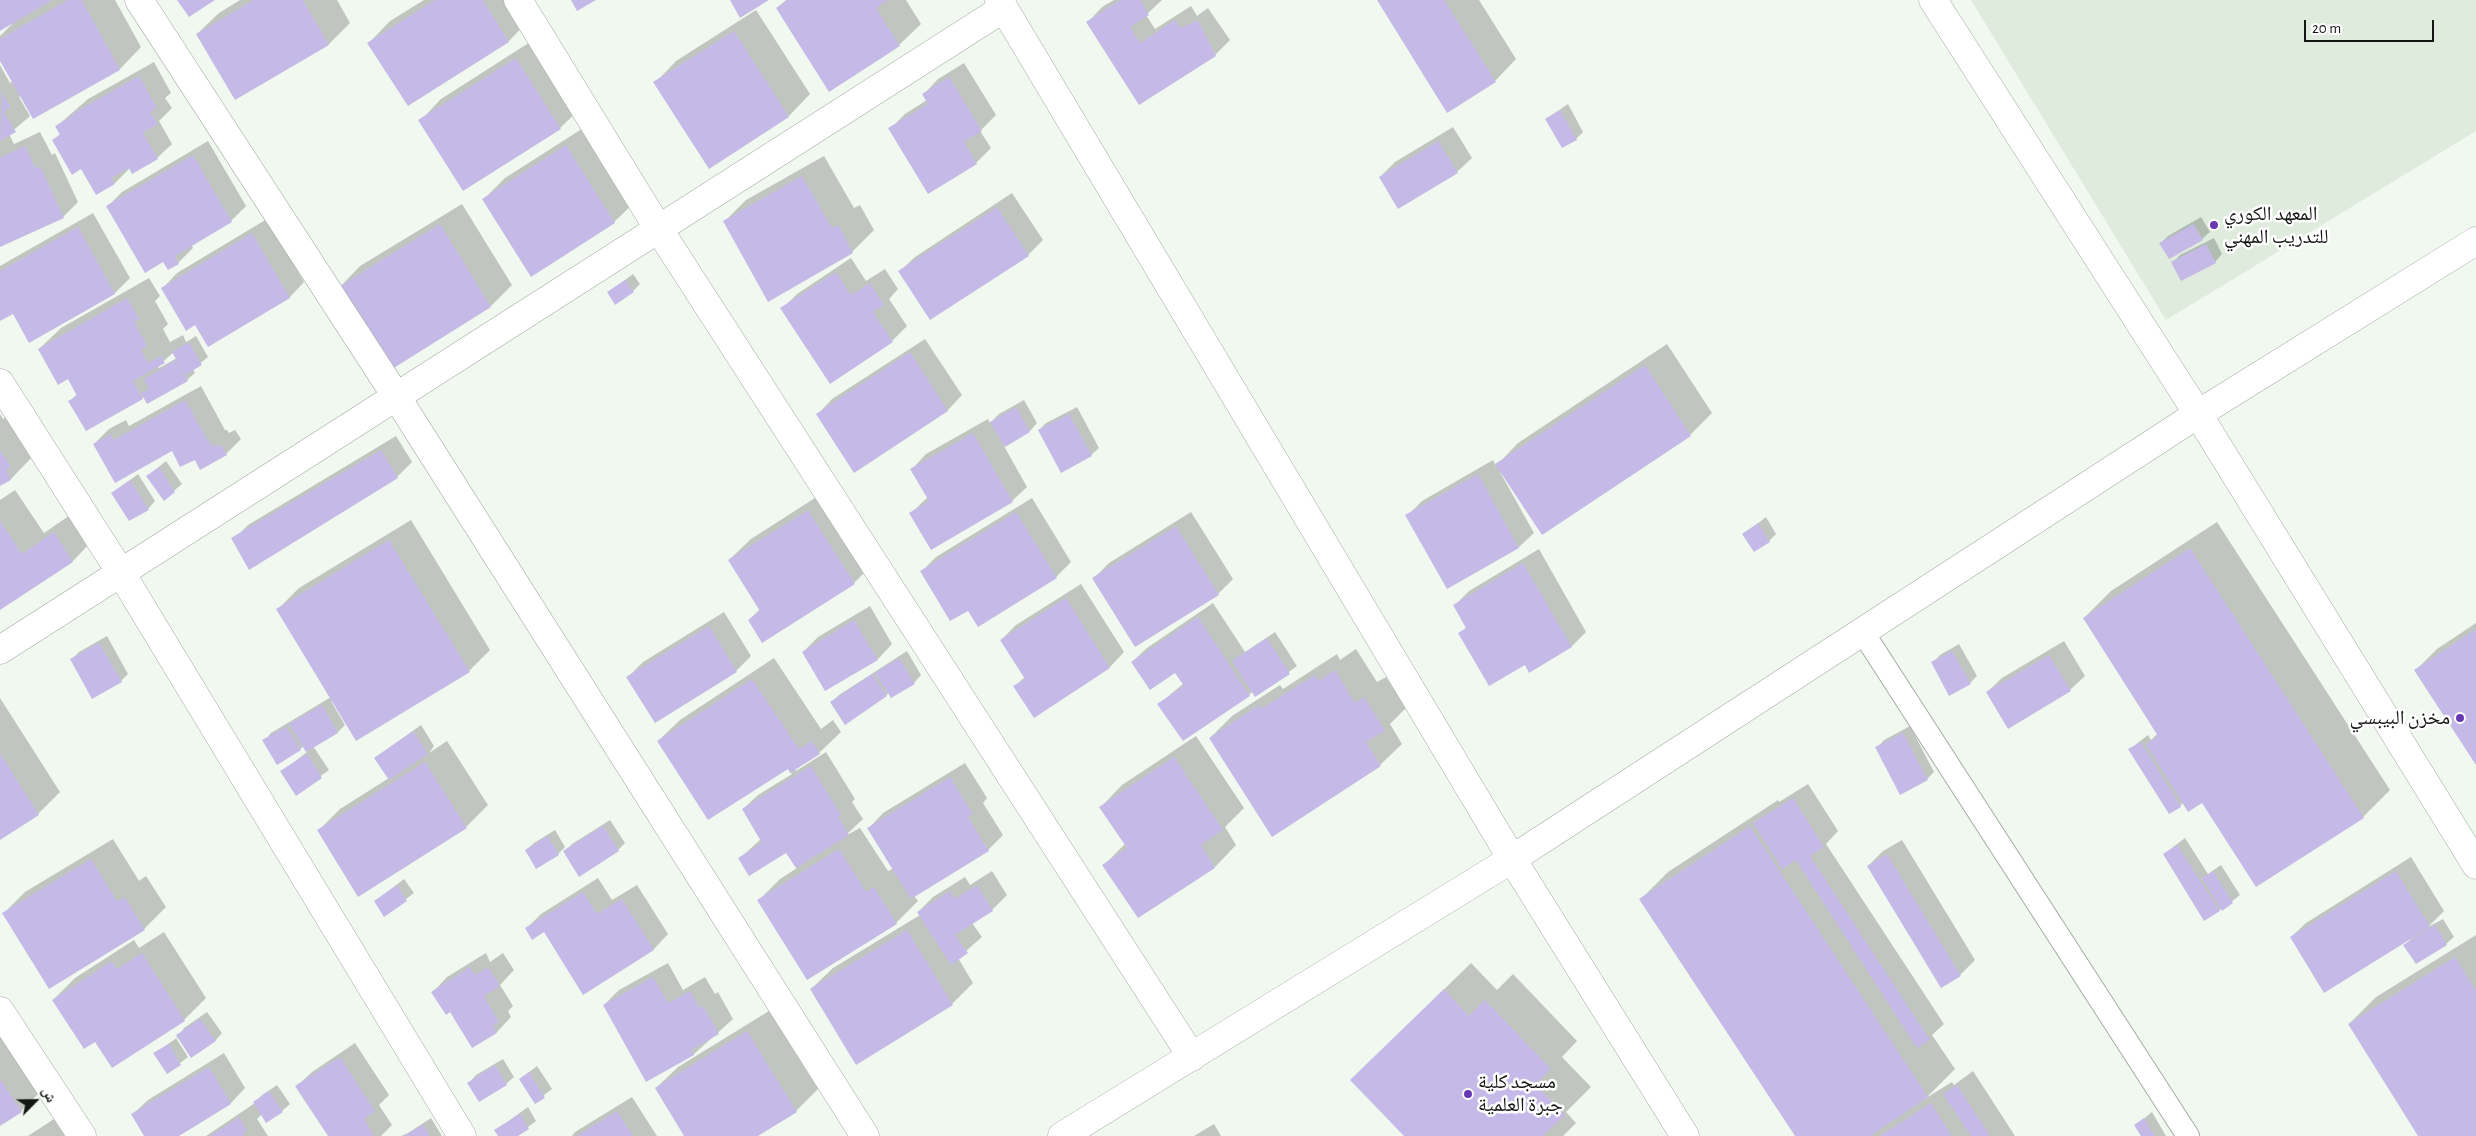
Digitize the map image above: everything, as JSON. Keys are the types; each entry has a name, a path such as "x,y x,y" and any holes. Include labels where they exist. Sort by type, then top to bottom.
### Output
{"street":[{"path":"139,0 396,396 866,1136"},
{"path":"518,0 658,228 1192,1057"},
{"path":"1933,0 2198,414 2476,865"},
{"path":"0,650 658,228 1001,4 1512,859 1685,1136"},
{"path":"1062,1136 1512,859 2198,414 2476,241"},
{"path":"0,383 121,573 462,1136"},
{"path":"0,1011 82,1136"}],"lane":[{"path":"1862,631 2188,1136"}],"shaded area":[{"name":"المعهد الكوري للتدريب المهني","path":"1971,0 2476,0 2476,131 2166,320"}],"building":[{"path":"0,0 52,0 0,31"},
{"path":"68,0 82,0 120,70 33,119 0,61 0,39"},
{"path":"177,0 215,0 189,17"},
{"path":"254,0 303,0 329,45 235,100 196,34"},
{"path":"435,0 483,0 509,42 408,106 367,43"},
{"path":"571,0 596,0 577,11"},
{"path":"730,0 769,0 740,18"},
{"path":"788,0 888,0 876,8 900,46 829,92 776,8"},
{"path":"1120,0 1140,0 1149,15 1130,27 1140,43 1175,20 1181,28 1198,20 1216,56 1139,105 1086,22"},
{"path":"1377,0 1444,0 1496,82 1447,113"},
{"path":"734,31 789,117 709,169 653,82"},
{"path":"516,58 561,129 463,191 418,120"},
{"path":"139,76 157,108 150,112 158,124 143,133 158,159 132,174 129,168 111,178 115,184 96,195 81,169 72,175 52,140 60,135 55,126 72,116 72,114"},
{"path":"949,77 982,131 964,142 977,164 928,194 888,128 928,104 922,94"},
{"path":"2,92 10,107 4,112 16,132 0,141"},
{"path":"1560,110 1577,140 1562,148 1545,119"},
{"path":"1438,141 1458,173 1398,209 1379,177"},
{"path":"566,145 615,223 531,277 482,199"},
{"path":"25,146 36,169 40,166 64,218 0,247 0,158"},
{"path":"193,155 232,222 175,256 179,264 168,270 163,262 145,273 106,206"},
{"path":"802,176 832,228 838,225 853,253 768,302 723,221"},
{"path":"997,207 1029,256 930,320 898,271"},
{"path":"440,224 491,307 389,371 337,288"},
{"path":"2194,224 2203,240 2169,259 2159,243"},
{"path":"78,227 115,294 29,343 13,314 0,321 0,271"},
{"path":"252,233 290,298 208,347 195,325 186,331 161,288"},
{"path":"2206,244 2216,263 2181,281 2171,262"},
{"path":"836,272 851,295 870,283 884,305 873,312 893,342 830,384 780,308"},
{"path":"625,280 634,292 615,305 607,292"},
{"path":"127,298 139,319 134,322 147,346 141,350 148,363 161,356 165,363 133,381 143,399 86,431 68,401 77,396 68,379 58,385 38,349"},
{"path":"189,342 202,365 185,375 172,352"},
{"path":"910,352 948,411 854,473 816,414"},
{"path":"176,360 188,381 147,404 141,393 149,389 144,379"},
{"path":"1645,365 1691,436 1542,535 1495,464"},
{"path":"185,400 210,444 214,447 220,444 227,455 200,470 195,460 180,467 172,451 115,483 93,444 111,434 114,440"},
{"path":"1016,407 1030,432 1005,447 990,422"},
{"path":"1069,414 1092,456 1061,473 1038,430"},
{"path":"973,433 1013,502 931,550 909,513 929,501 910,469"},
{"path":"0,450 11,467 6,470 11,480 0,486"},
{"path":"381,450 398,478 249,570 231,538"},
{"path":"159,467 175,492 164,501 146,476"},
{"path":"1478,474 1519,548 1447,589 1405,515"},
{"path":"130,480 149,510 129,521 111,493"},
{"path":"808,510 855,584 762,643 748,620 760,611 728,560"},
{"path":"1016,512 1057,578 978,627 968,611 950,621 920,571"},
{"path":"0,521 22,554 54,532 73,562 0,610"},
{"path":"1758,523 1770,542 1754,552 1742,534"},
{"path":"1176,526 1219,595 1135,647 1092,578"},
{"path":"389,540 470,672 356,741 276,609"},
{"path":"2190,548 2364,818 2256,887 2202,803 2188,812 2146,744 2158,736 2083,618"},
{"path":"1523,563 1572,647 1529,673 1525,665 1489,686 1458,633 1466,628 1453,605"},
{"path":"1066,598 1110,668 1034,718 1013,686 1025,679 1000,640"},
{"path":"1198,617 1250,696 1183,741 1157,704 1184,686 1175,673 1150,690 1131,662"},
{"path":"854,620 878,660 825,691 802,652"},
{"path":"709,626 737,672 655,723 626,677"},
{"name":"مخزن البيبسي","path":"2476,629 2476,765 2414,670"},
{"path":"1267,638 1290,674 1255,697 1232,661"},
{"path":"99,643 122,682 92,699 70,659"},
{"path":"1952,651 1971,684 1949,696 1931,662"},
{"path":"2049,655 2071,691 2008,729 1986,692"},
{"path":"899,658 915,684 891,698 875,673"},
{"path":"1335,670 1355,703 1364,697 1385,731 1366,742 1381,766 1272,837 1209,738 1259,705 1261,709 1315,675 1318,681"},
{"path":"872,674 887,696 845,725 830,702"},
{"path":"752,679 799,749 812,741 820,754 790,773 788,769 708,820 657,741"},
{"path":"322,705 338,733 306,752 289,724"},
{"path":"286,727 301,750 277,765 262,740"},
{"path":"413,731 428,754 389,780 374,758"},
{"path":"1903,733 1928,780 1900,795 1875,747"},
{"path":"2141,742 2181,807 2169,814 2128,749"},
{"path":"0,753 39,815 0,840"},
{"path":"307,754 322,778 296,796 280,771"},
{"path":"1174,757 1223,830 1201,845 1215,868 1138,918 1102,865 1127,848 1099,807"},
{"path":"425,762 467,828 358,897 317,830"},
{"path":"811,766 841,815 838,817 849,835 796,868 786,853 749,876 738,858 762,843 742,809"},
{"path":"950,777 973,814 968,817 989,851 911,899 867,828"},
{"path":"1793,798 1824,847 1810,856 1930,1040 1917,1048 1796,860 1782,869 1753,823"},
{"path":"603,826 619,851 579,877 563,851"},
{"path":"1750,826 1928,1097 1870,1136 1795,1136 1639,899"},
{"path":"548,836 559,855 536,869 525,850"},
{"path":"2177,845 2220,911 2204,921 2163,854"},
{"path":"839,849 866,892 874,887 897,924 807,980 757,900"},
{"path":"1887,854 1961,976 1941,988 1867,866"},
{"path":"91,859 117,901 125,897 145,930 49,989 2,913"},
{"path":"2213,871 2233,903 2222,911 2202,878"},
{"path":"2396,871 2430,927 2324,993 2290,937"},
{"path":"397,885 407,901 384,917 374,901"},
{"path":"977,885 993,911 955,935 968,953 951,965 917,912 950,891 955,899"},
{"path":"583,892 597,914 622,899 654,950 583,995 544,932 532,940 525,928"},
{"path":"2435,925 2447,945 2416,964 2403,945"},
{"path":"907,930 953,1005 856,1065 810,989"},
{"path":"142,953 185,1021 112,1068 95,1042 84,1049 52,1000 112,961 117,969"},
{"path":"2455,957 2476,991 2476,1136 2418,1136 2348,1024"},
{"path":"470,967 475,975 488,967 500,986 484,996 499,1022 493,1025 497,1033 472,1048 450,1012 446,1015 431,992"},
{"path":"653,977 668,1003 690,991 699,1008 703,1006 719,1034 691,1050 694,1055 646,1082 603,1005"},
{"path":"1444,989 1469,1016 1485,1000 1551,1069 1535,1084 1565,1115 1543,1136 1404,1136 1350,1080"},
{"path":"200,1019 216,1041 191,1058 176,1035"},
{"path":"747,1031 797,1112 758,1136 684,1136 655,1088"},
{"path":"169,1044 181,1065 167,1074 153,1053"},
{"path":"340,1057 375,1111 364,1119 374,1136 328,1136 295,1086"},
{"path":"495,1065 507,1085 479,1102 467,1083"},
{"path":"209,1067 231,1104 179,1136 144,1136 131,1114"},
{"path":"529,1072 545,1098 535,1104 519,1079"},
{"path":"0,1079 22,1112 0,1126"},
{"path":"1957,1085 1990,1136 1971,1136 1943,1094"},
{"path":"269,1091 283,1112 266,1123 253,1102"},
{"path":"1931,1103 1952,1136 1880,1136"},
{"path":"617,1111 633,1136 577,1136"},
{"path":"520,1114 529,1129 518,1136 498,1136 494,1130"},
{"path":"239,1117 247,1131 242,1134 244,1136 210,1136"},
{"path":"2144,1118 2155,1136 2141,1136 2134,1125"},
{"path":"423,1125 430,1136 404,1136"}],"place":[{"name":"المعهد الكوري للتدريب المهني","path":"2214,225"},
{"name":"مخزن البيبسي","path":"2460,718"},
{"name":"مسجد كلية جبرة العلمية","path":"1468,1094"}]}
